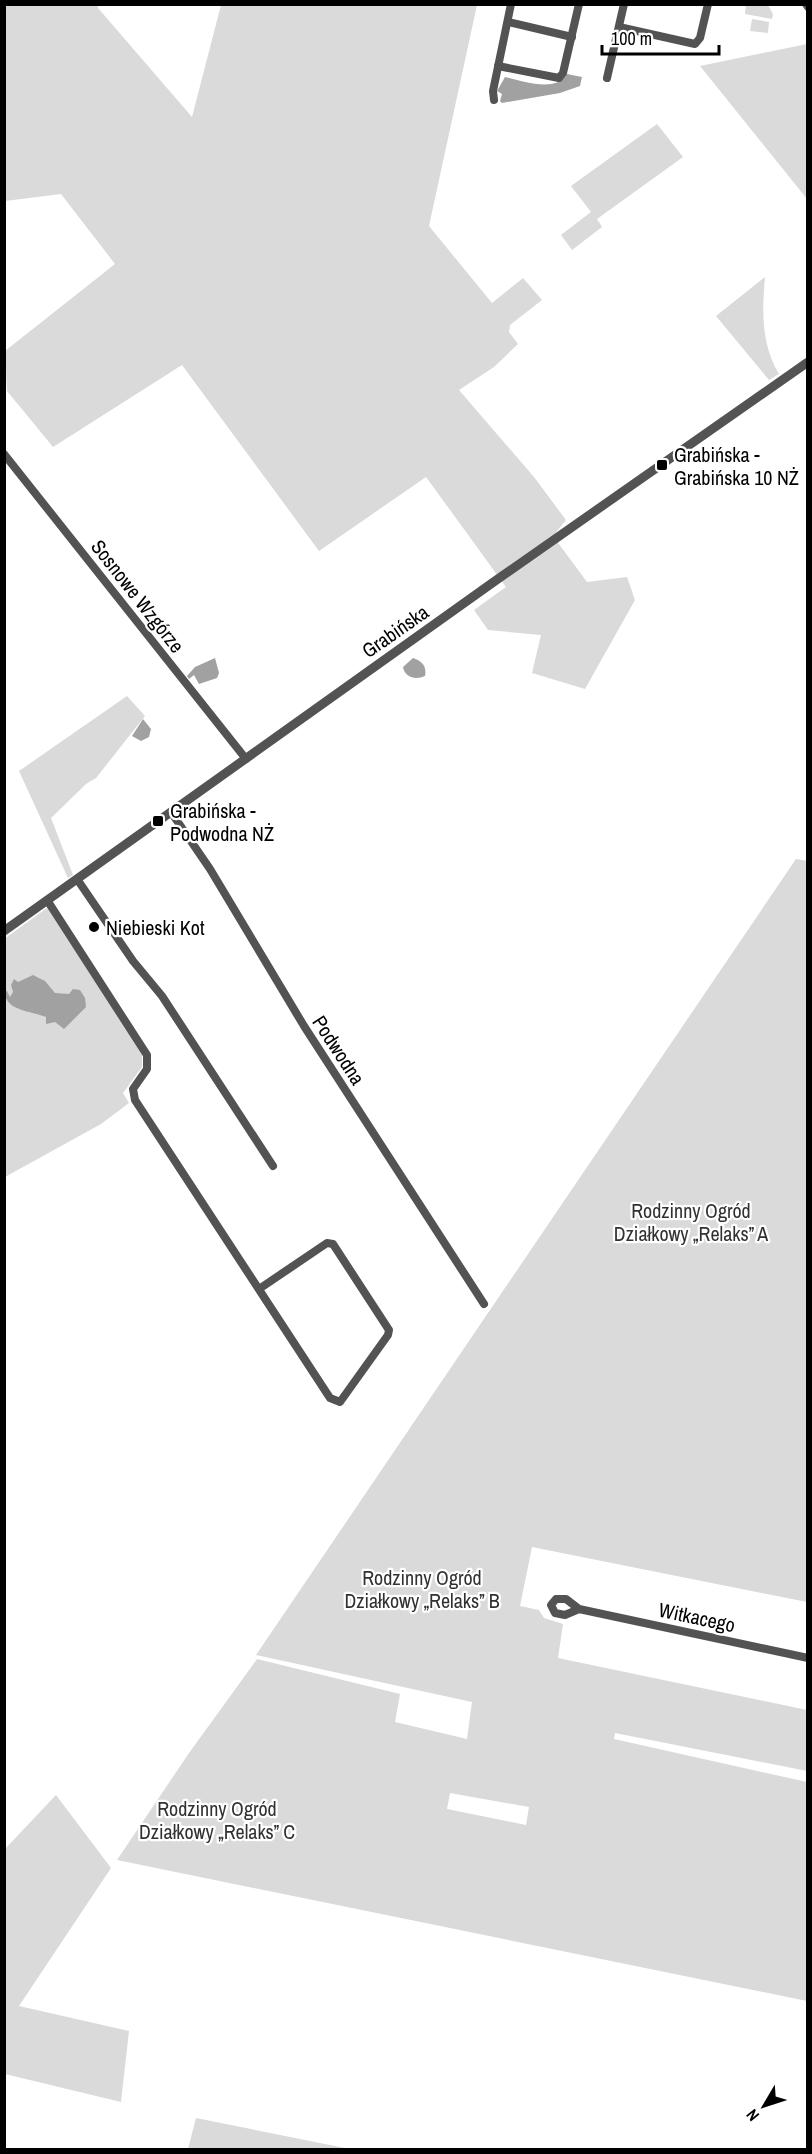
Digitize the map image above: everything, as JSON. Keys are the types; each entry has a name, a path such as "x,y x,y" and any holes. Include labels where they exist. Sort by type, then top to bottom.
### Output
{"street":[{"path":"494,100 498,66 511,4"},
{"path":"498,66 559,78 563,72 579,4"},
{"path":"607,78 624,4"},
{"path":"619,27 695,44 700,38 708,4"},
{"path":"508,22 572,37"},
{"name":"Grabińska","path":"4,931 807,363"},
{"name":"Sosnowe Wzgórze","path":"4,454 246,759"},
{"name":"Podwodna","path":"171,812 210,869 304,1026 484,1304"},
{"path":"78,879 133,961 162,996 273,1166"},
{"path":"47,900 147,1055 147,1069 133,1089 135,1100 330,1398 337,1402 344,1399 388,1335 389,1329 333,1245 327,1243 260,1290"},
{"name":"Witkacego","path":"579,1609 807,1658"}],"green space":[{"path":"746,4 768,5 773,14 772,19 745,14"},
{"path":"5,5 98,5 98,8 192,117 221,5 477,5 429,226 492,303 523,278 542,300 510,325 509,332 518,344 494,367 459,390 534,477 566,520 553,536 587,582 627,577 635,600 585,689 532,673 541,635 488,630 474,610 506,587 426,477 319,551 182,365 53,447 7,391 5,351 115,264 61,194 5,201"},
{"path":"752,19 769,22 768,33 750,31"},
{"path":"808,44 807,199 700,66"},
{"path":"657,124 683,157 597,219 602,227 572,250 561,235 591,212 571,186"},
{"path":"765,277 764,327 769,351 779,374 769,380 716,316"},
{"path":"127,696 145,716 96,778 86,784 51,818 73,875 68,878 19,771"},
{"path":"796,859 808,861 807,1602 532,1547 520,1606 539,1610 544,1618 563,1624 558,1658 807,1710 807,1771 615,1733 614,1739 807,1782 807,2001 117,1860 189,1753 257,1659 400,1694 395,1722 467,1739 472,1702 256,1655","holes":["450,1793 529,1807 526,1825 447,1809"]},
{"path":"47,908 142,1053 142,1067 123,1093 129,1103 101,1124 5,1177 4,939"},
{"path":"56,1795 111,1868 19,2006 129,2031 121,2102 5,2074 5,1849"},
{"path":"196,2118 350,2149 188,2149"}],"shaded area":[{"path":"567,74 582,77 580,86 560,93 502,103 500,101 502,94 497,91 505,77 529,83 547,84 562,80"},
{"path":"215,658 219,673 217,678 199,684 194,675 189,679 187,676 195,667"},
{"path":"413,658 423,664 425,676 415,678 408,676 404,671 403,667"},
{"path":"143,719 151,729 149,737 141,741 132,736"},
{"path":"33,975 45,981 55,993 69,994 73,989 80,990 85,998 86,1007 64,1029 55,1022 46,1024 46,1017 20,1009 9,1003 6,998 5,991 10,997 13,992 11,985 14,979 18,982"}],"place":[{"name":"Grabińska - Grabińska 10 NŻ","path":"662,465"},
{"name":"Grabińska - Podwodna NŻ","path":"158,821"},
{"name":"Niebieski Kot","path":"94,927"}],"park label":[{"name":"Rodzinny Ogród Działkowy „Relaks” A","path":"691,1222"},
{"name":"Rodzinny Ogród Działkowy „Relaks” B","path":"422,1588"},
{"name":"Rodzinny Ogród Działkowy „Relaks” C","path":"217,1820"}]}
